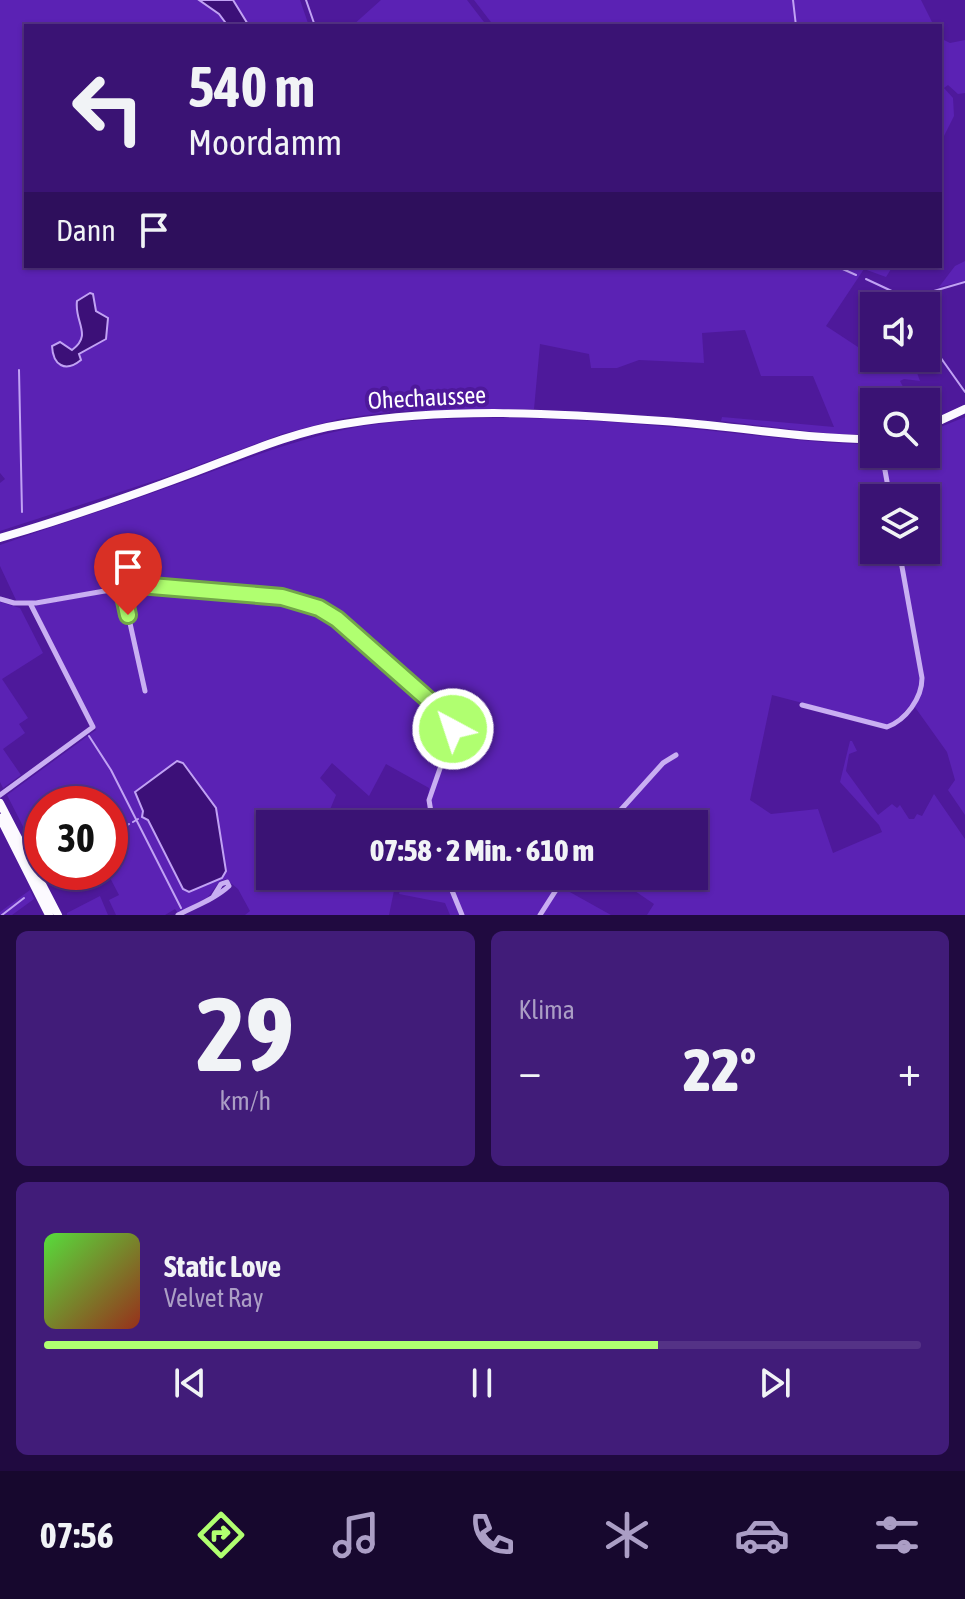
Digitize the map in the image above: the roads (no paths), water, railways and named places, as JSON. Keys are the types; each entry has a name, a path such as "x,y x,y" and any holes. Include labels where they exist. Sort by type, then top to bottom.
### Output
{"main road":[{"path":"940,421 965,409"},
{"name":"Ohechaussee","path":"0,538 171,481 283,439 340,424 396,417 558,415 664,421 833,439 860,439"},
{"path":"0,803 58,915"},
{"path":"0,818 49,915"}],"street":[{"path":"802,705 887,727 899,721 920,695 922,678 902,564"},
{"path":"0,599 30,603 122,587 150,586 282,597 319,608 337,619 451,720 451,737 429,800 431,810"},
{"path":"122,587 145,691"},
{"path":"0,795 93,727 30,603"},
{"path":"621,810 663,763 676,755"},
{"path":"452,890 462,915"},
{"path":"540,915 556,890"},
{"path":"178,915 213,897"}],"waterway":[{"path":"306,0 314,24"},
{"path":"793,0 796,24"},
{"path":"840,268 856,275"},
{"path":"866,279 894,292"},
{"path":"930,292 965,282"},
{"path":"940,357 965,392"},
{"path":"19,370 22,512"},
{"path":"89,736 111,770 181,908"},
{"path":"133,822 138,819"},
{"path":"2,915 24,898"}]}
